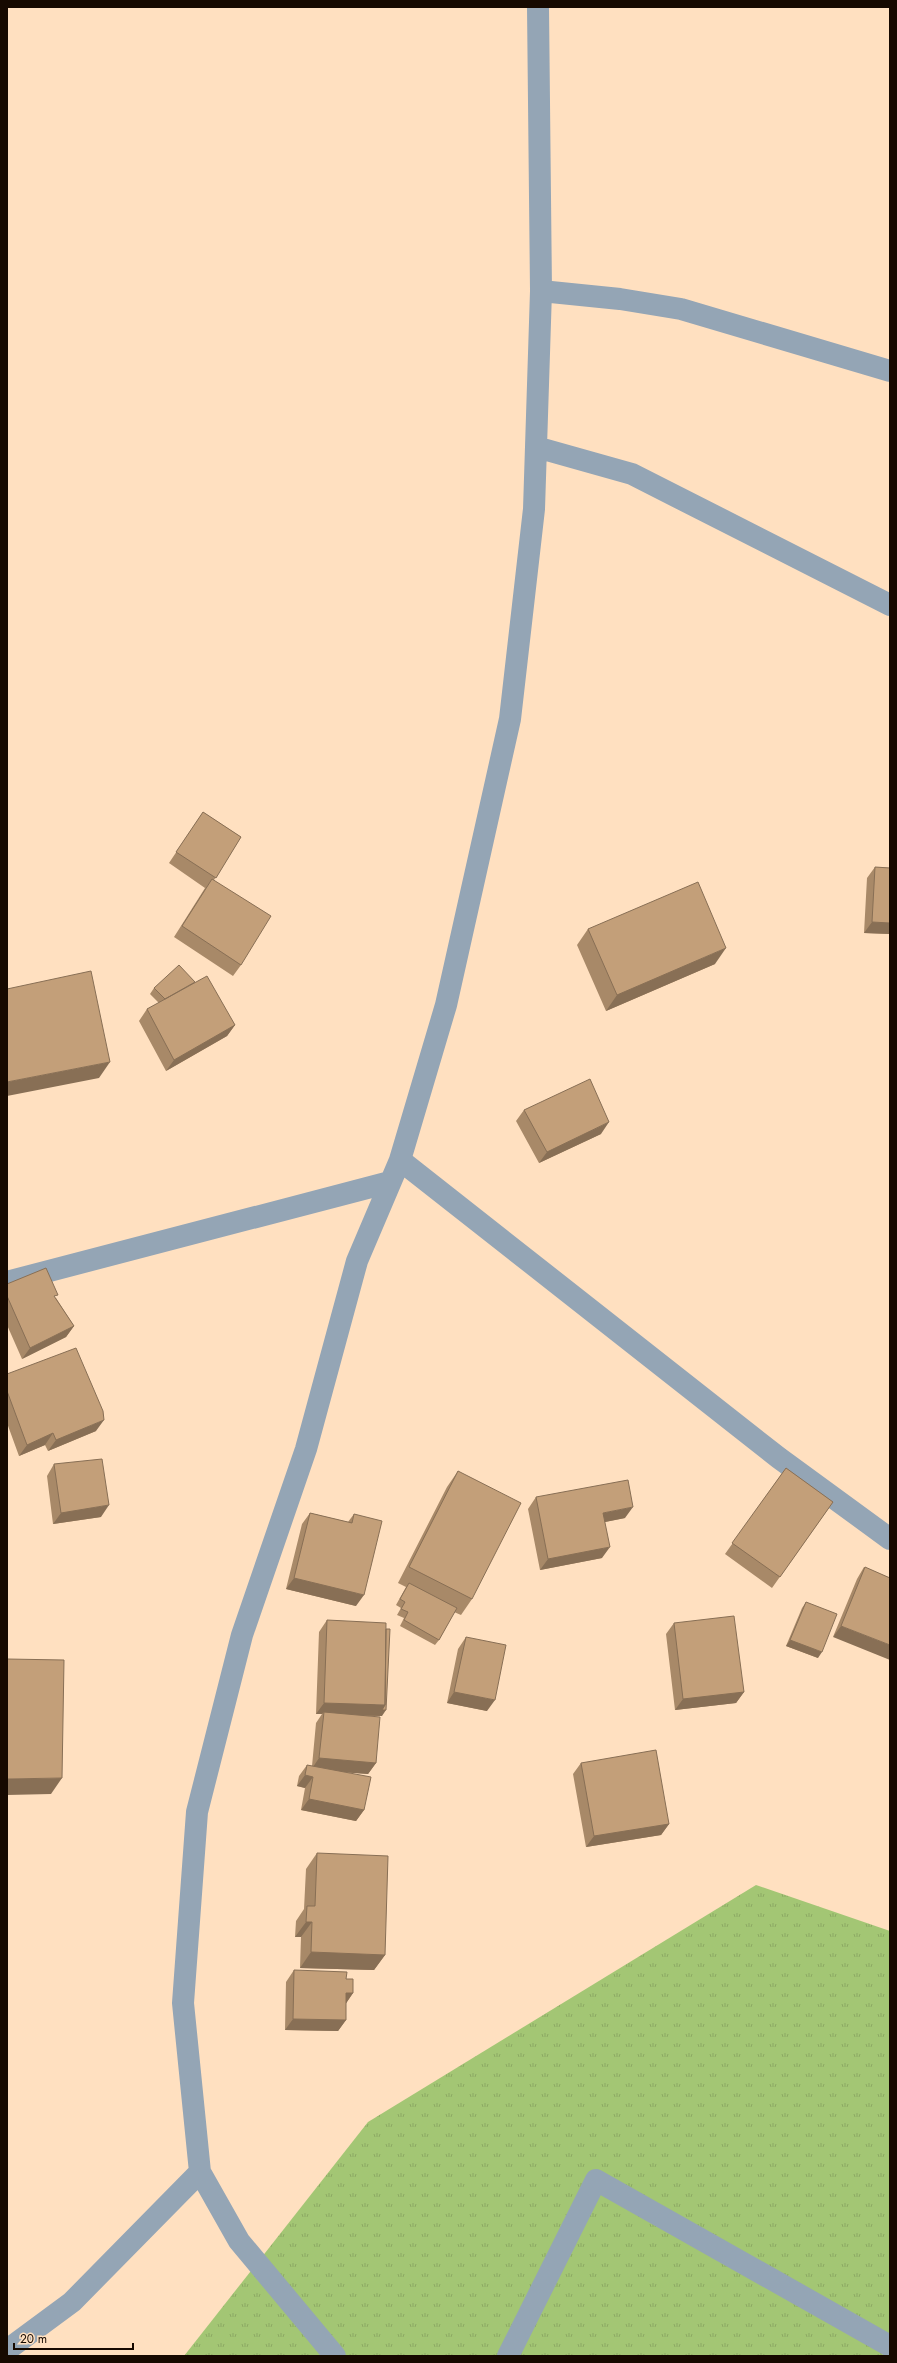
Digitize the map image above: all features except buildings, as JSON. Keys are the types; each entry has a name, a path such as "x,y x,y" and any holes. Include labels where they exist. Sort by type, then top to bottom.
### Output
{"street":[{"path":"335,2356 239,2241 200,2172 183,2003 196,1812 242,1635 306,1449 357,1261 400,1160 446,1005 510,719 534,509 542,292 538,7"},
{"path":"542,292 620,299 682,309 890,371"},
{"path":"536,447 632,474 890,605"},
{"path":"400,1160 779,1458 890,1539"},
{"path":"7,1282 390,1182"},
{"path":"7,2350 72,2302 200,2172"},
{"path":"508,2356 596,2180 890,2346"}],"green space":[{"path":"756,1885 890,1931 890,2356 184,2356 368,2122"}]}
